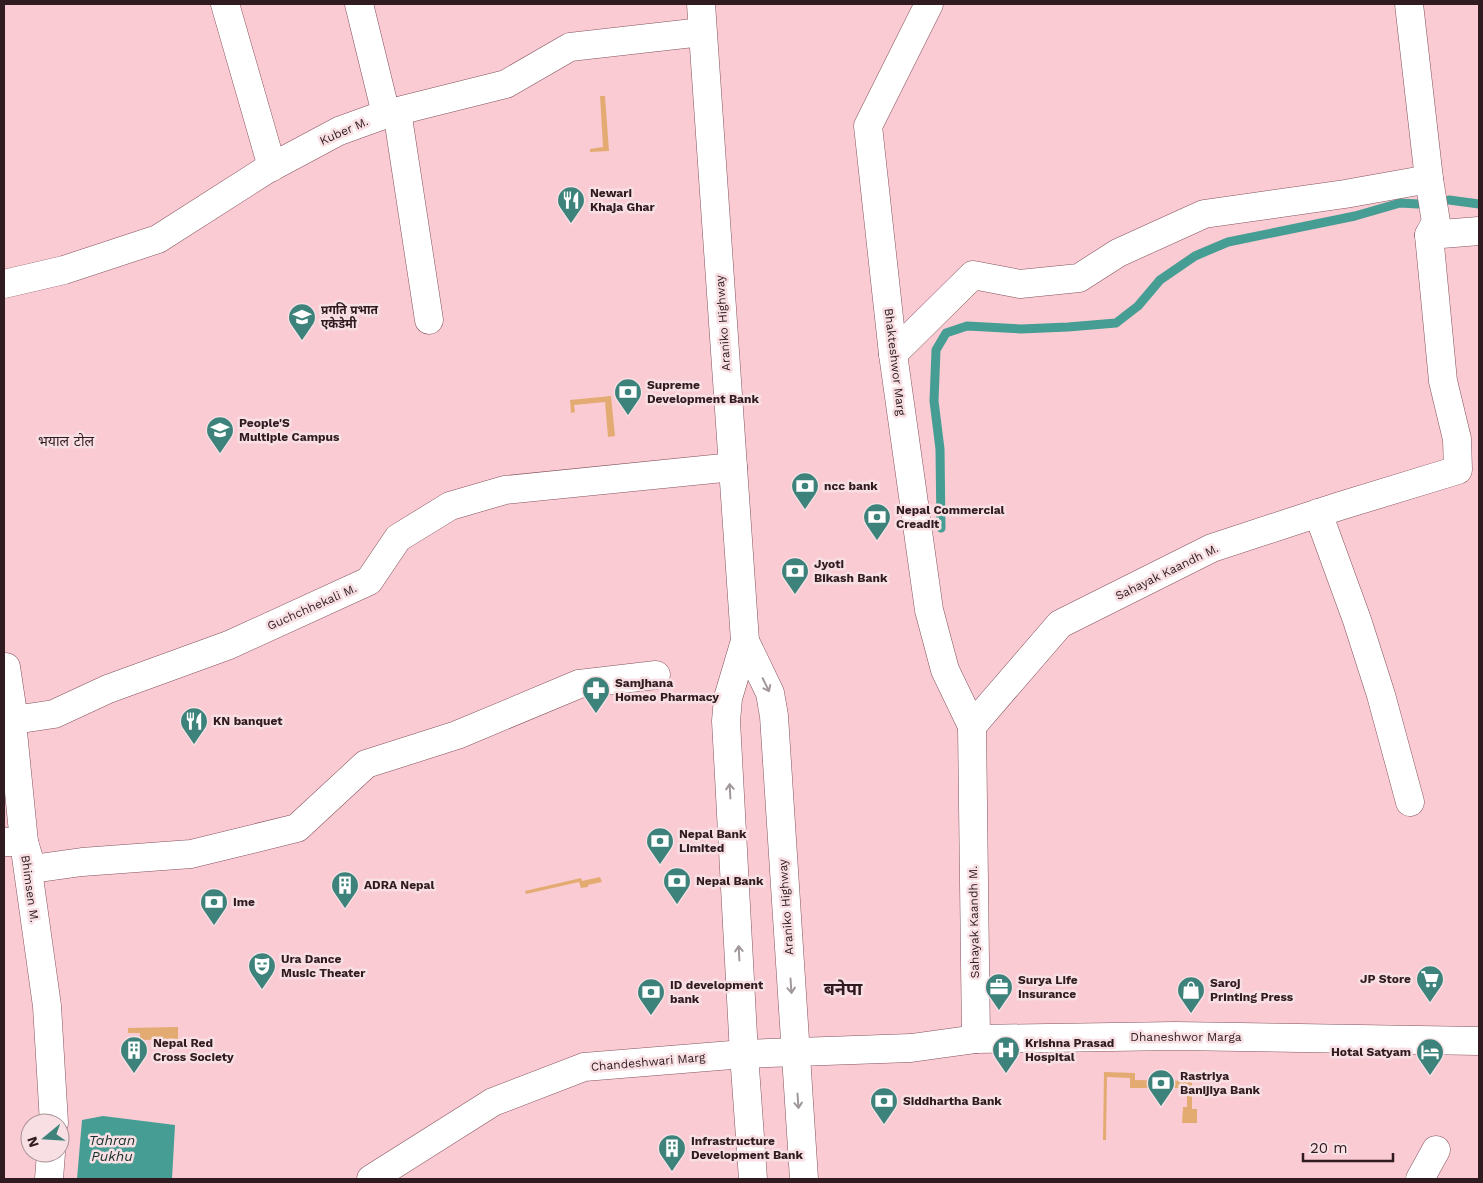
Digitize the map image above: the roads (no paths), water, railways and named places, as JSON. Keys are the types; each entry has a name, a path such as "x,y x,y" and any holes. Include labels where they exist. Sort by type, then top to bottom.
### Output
{"main road":[{"path":"225,4 272,167"},
{"path":"359,4 391,112 429,320"},
{"name":"Araniko Highway","path":"701,4 744,642 728,698 726,721 744,1054 753,1179"},
{"name":"Bhakteshwor Marg","path":"929,4 868,126 893,354 929,610 945,670 972,726"},
{"path":"1410,4 1429,179 1436,222 1428,235"},
{"name":"Kuber M.","path":"4,284 64,270 158,239 272,167 339,131 391,112 506,84 570,47 702,32"},
{"path":"893,354 973,275 1020,284 1080,278 1118,253 1204,214 1345,194 1429,179"},
{"path":"1428,235 1479,231"},
{"name":"Sahayak Kaandh M.","path":"976,1039 972,726 1060,624 1212,548 1458,470 1457,439 1443,381 1428,235"},
{"name":"Guchchhekali M.","path":"5,662 14,720 54,714 108,689 229,645 369,581 398,538 450,506 505,490 733,467"},
{"path":"1318,513 1357,620 1410,802"},
{"name":"Araniko Highway","path":"744,642 770,693 774,716 804,1179"},
{"name":"Bhimsen M.","path":"5,662 14,842 47,1006 53,1113"},
{"path":"14,842 32,869 82,862 191,854 297,828 366,764 457,735 579,684 656,675"},
{"name":"Dhaneshwor Marga","path":"744,1054 911,1048 976,1039 1174,1036 1479,1041"},
{"name":"Chandeshwari Marg","path":"371,1179 492,1102 584,1067 744,1054"},
{"path":"1420,1179 1436,1150"},
{"path":"49,1179 50,1163"}],"water":[{"name":"Tahran Pukhu","path":"103,1116 175,1125 172,1179 77,1179 82,1120"}],"waterway":[{"path":"1449,200 1479,204"},
{"path":"941,528 940,449 934,401 936,350 946,333 967,326 1021,329 1116,323 1138,306 1160,280 1195,256 1228,242 1355,216 1400,203 1418,204"}],"place":[{"name":"Newari Khaja Ghar","path":"571,224"},
{"name":"प्रगति प्रभात एकेडेमी","path":"302,341"},
{"name":"Supreme Development Bank","path":"628,416"},
{"name":"People'S Multiple Campus","path":"220,454"},
{"name":"ncc bank","path":"805,510"},
{"name":"Nepal Commercial Creadit","path":"877,541"},
{"name":"Jyoti Bikash Bank","path":"795,595"},
{"name":"Samjhana Homeo Pharmacy","path":"596,714"},
{"name":"KN banquet","path":"194,745"},
{"name":"Nepal Bank Limited","path":"660,865"},
{"name":"Nepal Bank","path":"677,905"},
{"name":"ADRA Nepal","path":"345,909"},
{"name":"Ime","path":"214,926"},
{"name":"Ura Dance Music Theater","path":"262,990"},
{"name":"JP Store","path":"1430,1003"},
{"name":"Surya Life Insurance","path":"999,1011"},
{"name":"Saroj Printing Press","path":"1191,1014"},
{"name":"ID development bank","path":"651,1016"},
{"name":"Nepal Red Cross Society","path":"134,1074"},
{"name":"Krishna Prasad Hospital","path":"1006,1074"},
{"name":"Hotal Satyam","path":"1430,1076"},
{"name":"Rastriya Banijiya Bank","path":"1161,1107"},
{"name":"Siddhartha Bank","path":"884,1125"},
{"name":"Infrastructure Development Bank","path":"672,1172"}],"district":[{"name":"भयाल टोल","path":"66,441"},
{"name":"बनेपा","path":"843,989"}]}
